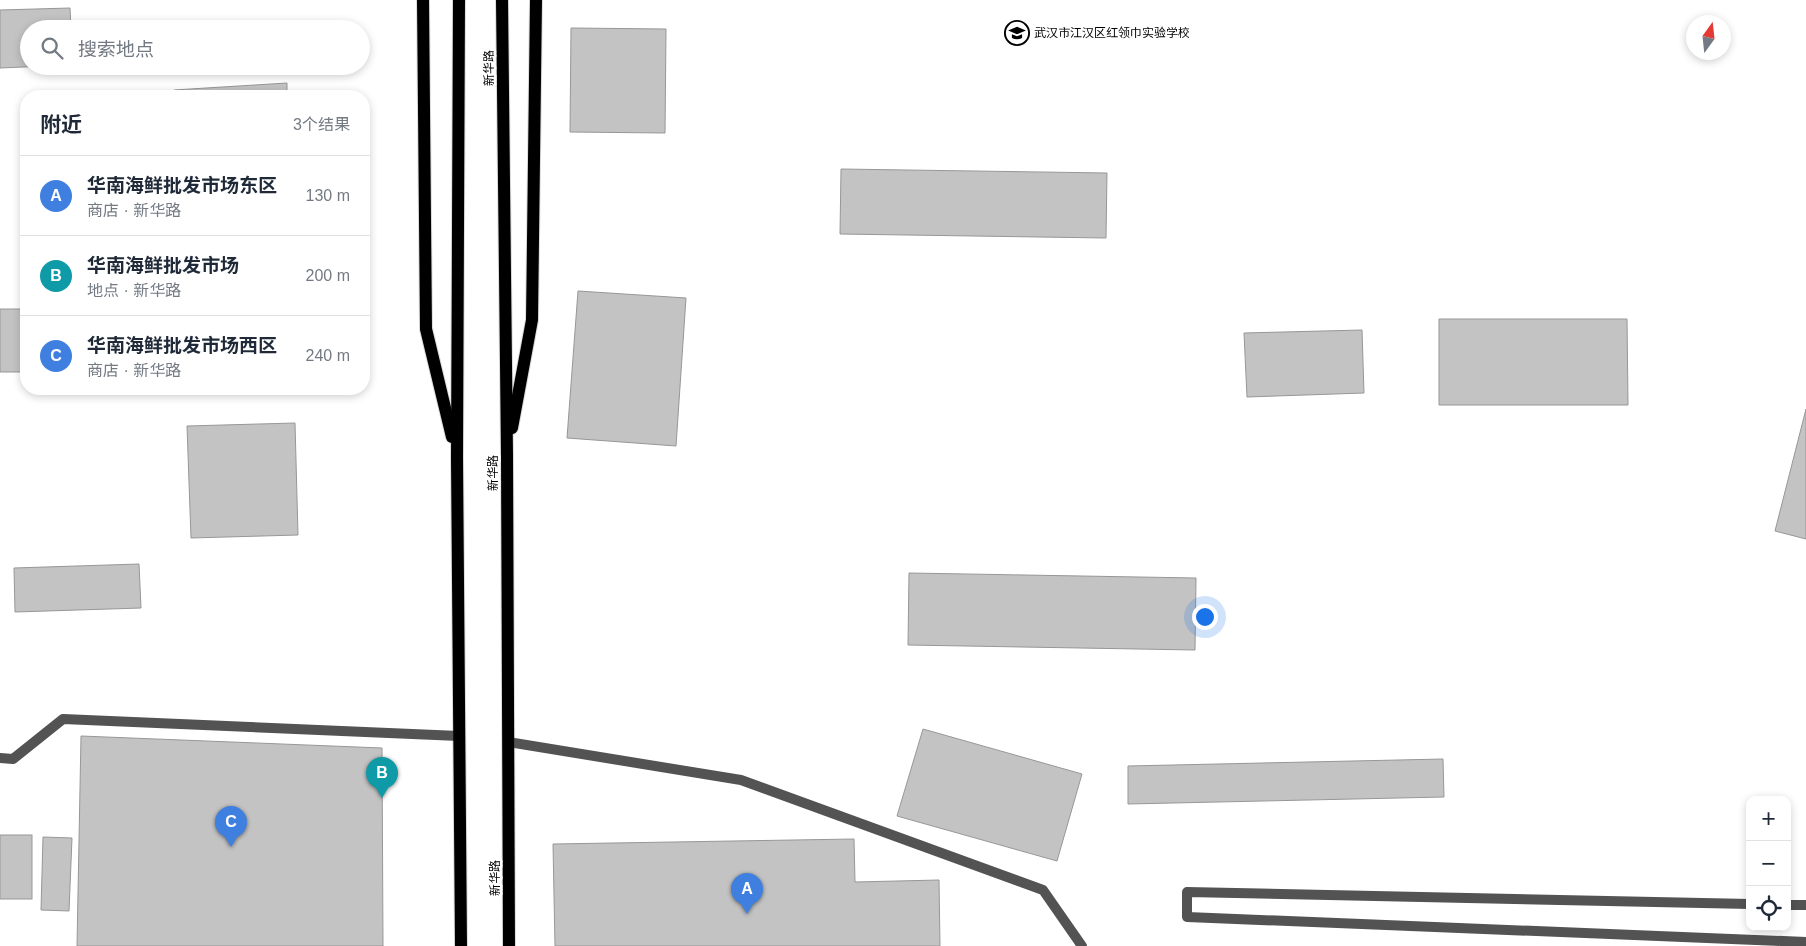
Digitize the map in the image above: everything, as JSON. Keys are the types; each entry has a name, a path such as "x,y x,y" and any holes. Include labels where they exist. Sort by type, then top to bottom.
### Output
{"main road":[{"path":"423,0 426,329 457,458"},
{"path":"459,0 457,458 461,946"},
{"name":"新华路","path":"502,0 507,455 509,946"},
{"path":"507,455 532,320 536,0"}],"street":[{"path":"0,758 13,759 63,720 459,736"},
{"path":"508,742 741,780 1043,890 1082,946"},
{"path":"1746,904 1187,892 1187,917 1806,942"},
{"path":"1791,905 1806,905"}],"building":[{"path":"70,8 71,20 20,20 20,67 0,68 0,10"},
{"path":"571,28 666,29 665,133 570,132"},
{"path":"287,83 287,90 174,90"},
{"path":"841,169 1107,173 1106,238 840,234"},
{"path":"578,291 686,298 676,446 567,438"},
{"path":"0,309 20,309 20,372 0,372"},
{"path":"1439,319 1627,319 1628,405 1439,405"},
{"path":"1362,330 1364,393 1247,397 1244,333"},
{"path":"1806,409 1806,539 1775,531"},
{"path":"295,423 298,535 191,538 187,426"},
{"path":"139,564 141,608 15,612 14,568"},
{"path":"909,573 1196,578 1195,650 908,645"},
{"path":"923,729 1082,774 1057,861 897,816"},
{"path":"81,736 382,748 383,946 77,946"},
{"path":"1443,759 1444,797 1128,804 1128,766"},
{"path":"0,835 32,835 32,899 0,899"},
{"path":"43,837 72,838 69,911 41,910"},
{"path":"854,839 855,882 939,880 940,946 555,946 553,844"}],"place":[{"name":"武汉市江汉区红领巾实验学校","path":"1017,33"},
{"name":"华南海鲜批发市场","path":"382,798"},
{"name":"华南海鲜批发市场西区","path":"231,847"},
{"name":"华南海鲜批发市场东区","path":"747,914"}]}
